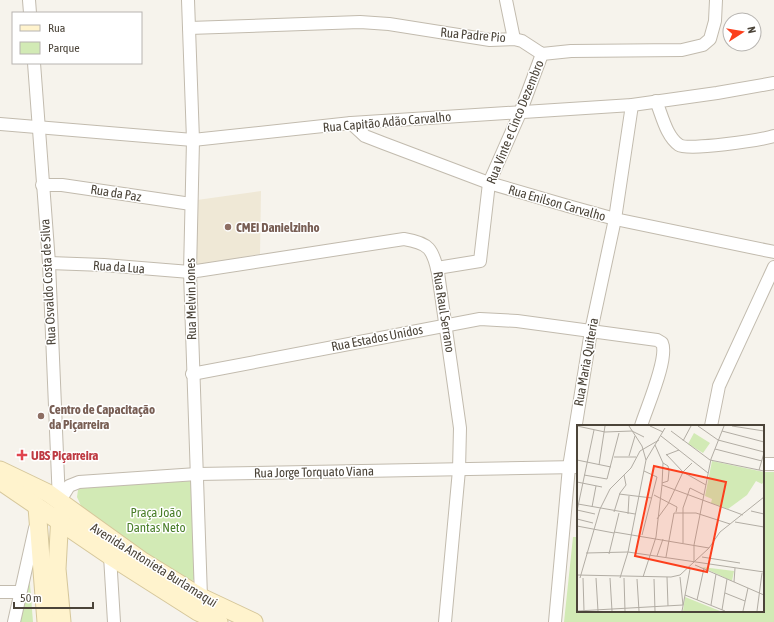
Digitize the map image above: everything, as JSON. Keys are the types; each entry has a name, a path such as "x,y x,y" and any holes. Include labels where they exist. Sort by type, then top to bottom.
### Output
{"main road":[{"name":"Avenida Antonieta Burlamaqui","path":"0,470 48,493 142,560 201,598 254,622"},
{"name":"Avenida Antonieta Burlamaqui","path":"0,482 38,511 60,523 198,612 219,622"},
{"path":"59,502 60,523 57,569 62,622"},
{"path":"38,511 46,622"}],"street":[{"path":"28,0 30,12"},
{"name":"Rua Melvin Jones","path":"188,0 193,140 190,272 192,374 201,598"},
{"path":"506,0 514,39"},
{"path":"542,54 572,51 682,50 703,45 710,38 716,0"},
{"name":"Rua Padre Pio","path":"190,28 360,22 389,24 490,40 514,39 522,41 542,54"},
{"name":"Rua Vinte e Cinco Dezembro","path":"437,268 480,261 489,183 520,113 542,54"},
{"name":"Rua Osvaldo Costa de Silva","path":"34,64 49,263 59,502"},
{"name":"Rua Capitão Adão Carvalho","path":"0,124 193,140 351,123 632,105 774,83"},
{"path":"656,101 667,128 674,141 680,146 708,146 774,136"},
{"name":"Rua Maria Quiteria","path":"579,425 591,331 615,219 632,105"},
{"name":"Rua Enilson Carvalho","path":"351,123 365,136 489,183 615,219 774,252"},
{"name":"Rua da Paz","path":"42,185 62,185 191,204"},
{"name":"Rua Raul Serrano","path":"190,272 404,239 420,241 429,247 437,268 445,325 452,359 460,428 459,470 445,622"},
{"name":"Rua da Lua","path":"49,263 104,265 190,272"},
{"path":"711,425 719,386 774,266"},
{"name":"Rua Estados Unidos","path":"192,374 480,319 517,321 657,340 663,345 664,354 641,425"},
{"name":"Rua Maria Quiteria","path":"555,622 577,443"},
{"name":"Rua Jorge Torquato Viana","path":"59,502 69,486 79,482 197,474 574,467"},
{"path":"14,622 38,511"},
{"path":"110,556 114,622"},
{"path":"0,592 20,592"}],"shaded area":[{"name":"CMEI Danielzinho","path":"261,191 260,254 195,266 197,200"}],"green space":[{"path":"764,472 774,472 774,622 564,622 573,537 577,537 577,612 764,612"},
{"name":"Praça João Dantas Neto","path":"192,481 195,578 188,586 86,517 77,497 78,490 81,487"},
{"path":"29,572 33,622 18,622"}],"place":[{"name":"CMEI Danielzinho","path":"228,227"},
{"name":"Centro de Capacitação da Piçarreira","path":"41,416"},
{"name":"UBS Piçarreira","path":"22,455"}]}
